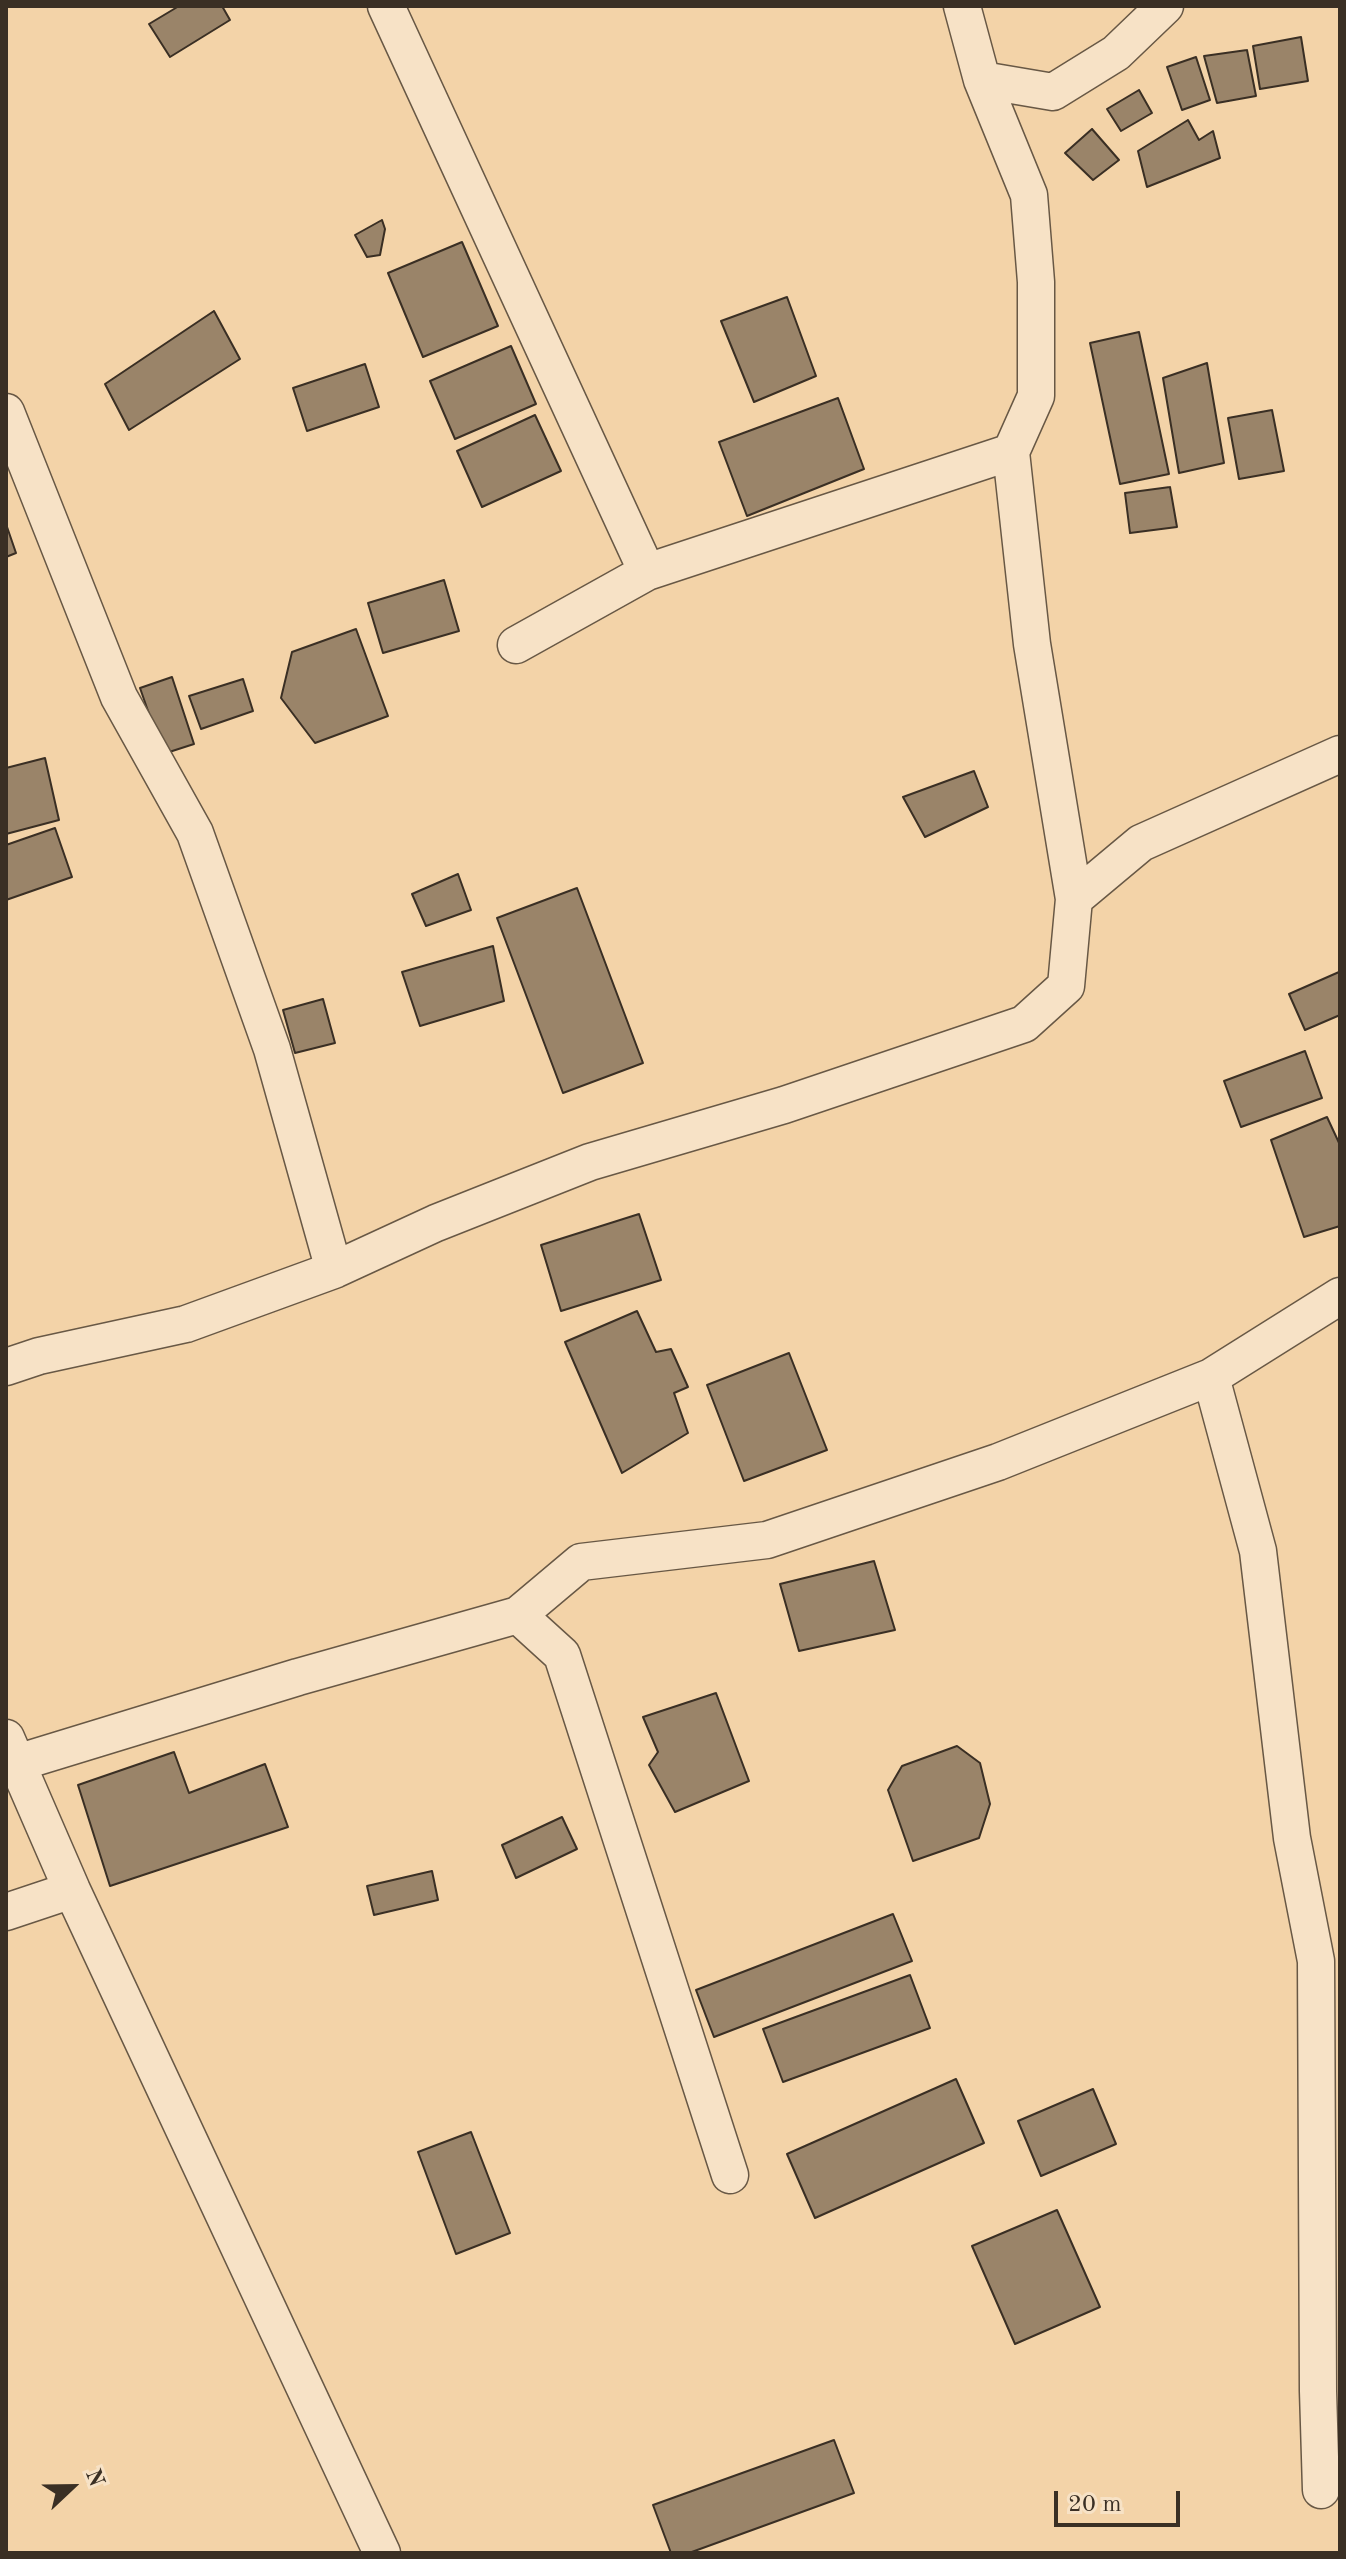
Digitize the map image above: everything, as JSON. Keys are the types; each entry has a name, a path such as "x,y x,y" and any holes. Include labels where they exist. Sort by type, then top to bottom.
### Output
{"street":[{"path":"386,6 647,572"},
{"path":"6,1367 39,1356 186,1324 334,1270 436,1223 590,1162 784,1105 1024,1024 1066,986 1074,899 1032,644 1011,452 1036,396 1036,282 1029,195 982,80 962,6"},
{"path":"982,80 1053,92 1116,53 1165,6"},
{"path":"6,412 119,697 195,833 272,1049 334,1270"},
{"path":"516,645 647,572 1011,452"},
{"path":"1074,899 1141,843 1340,754"},
{"path":"382,2553 72,1890 11,1750 298,1677 518,1615 581,1562 767,1540 998,1462 1211,1377 1340,1296"},
{"path":"1211,1377 1258,1551 1292,1838 1316,1961 1329,2387 1321,2490"},
{"path":"518,1615 562,1655 730,2175"},
{"path":"6,1912 72,1890"}],"building":[{"path":"179,6 222,6 230,20 170,57 149,24"},
{"path":"1301,37 1308,81 1260,89 1253,46"},
{"path":"1247,50 1256,96 1217,103 1204,56"},
{"path":"1196,57 1210,100 1182,110 1167,67"},
{"path":"1139,90 1152,113 1121,131 1107,109"},
{"path":"1188,120 1199,140 1213,131 1220,158 1147,187 1138,151"},
{"path":"1092,129 1119,160 1093,180 1065,153"},
{"path":"382,220 385,229 380,255 367,257 355,235"},
{"path":"462,242 498,326 423,357 388,273"},
{"path":"787,297 816,376 754,402 721,321"},
{"path":"214,311 240,359 129,430 105,384"},
{"path":"1139,332 1169,474 1120,484 1090,343"},
{"path":"511,346 536,404 455,439 430,381"},
{"path":"1207,363 1224,463 1179,473 1163,378"},
{"path":"365,364 379,407 307,431 293,388"},
{"path":"838,398 864,469 747,516 719,442"},
{"path":"1272,410 1284,471 1239,479 1228,418"},
{"path":"535,415 561,471 482,507 457,451"},
{"path":"1170,487 1177,527 1130,533 1125,493"},
{"path":"6,524 16,553 6,557"},
{"path":"444,580 459,631 383,653 368,603"},
{"path":"356,629 388,716 315,743 281,698 292,652"},
{"path":"172,677 194,744 163,754 140,688"},
{"path":"243,679 253,711 201,729 189,696"},
{"path":"45,758 59,820 6,834 6,768"},
{"path":"974,771 988,807 925,837 903,797"},
{"path":"55,828 72,877 6,900 6,845"},
{"path":"458,874 471,910 426,926 412,894"},
{"path":"577,888 643,1063 563,1093 497,918"},
{"path":"493,946 504,1001 420,1026 402,972"},
{"path":"1339,972 1340,1015 1305,1030 1289,994"},
{"path":"323,999 335,1043 295,1053 283,1010"},
{"path":"1305,1051 1322,1098 1241,1127 1224,1081"},
{"path":"1327,1117 1340,1145 1340,1226 1304,1237 1271,1140"},
{"path":"639,1214 661,1280 561,1311 541,1245"},
{"path":"637,1311 656,1352 671,1349 688,1387 674,1393 688,1433 622,1473 565,1342"},
{"path":"789,1353 827,1450 744,1481 707,1385"},
{"path":"874,1561 895,1630 799,1651 780,1584"},
{"path":"716,1693 749,1781 675,1812 649,1765 658,1752 643,1717"},
{"path":"957,1746 980,1763 990,1804 979,1838 913,1861 888,1790 902,1766"},
{"path":"174,1752 189,1793 265,1764 288,1827 110,1886 78,1785"},
{"path":"562,1817 577,1849 516,1878 502,1845"},
{"path":"432,1871 438,1900 374,1915 367,1886"},
{"path":"893,1914 912,1961 714,2037 696,1990"},
{"path":"910,1975 930,2028 783,2082 763,2029"},
{"path":"956,2079 984,2143 815,2218 787,2154"},
{"path":"1093,2089 1116,2144 1041,2176 1018,2121"},
{"path":"471,2132 510,2233 456,2254 418,2152"},
{"path":"1057,2210 1100,2307 1015,2344 972,2246"},
{"path":"834,2440 854,2493 689,2553 671,2553 653,2505"}]}
